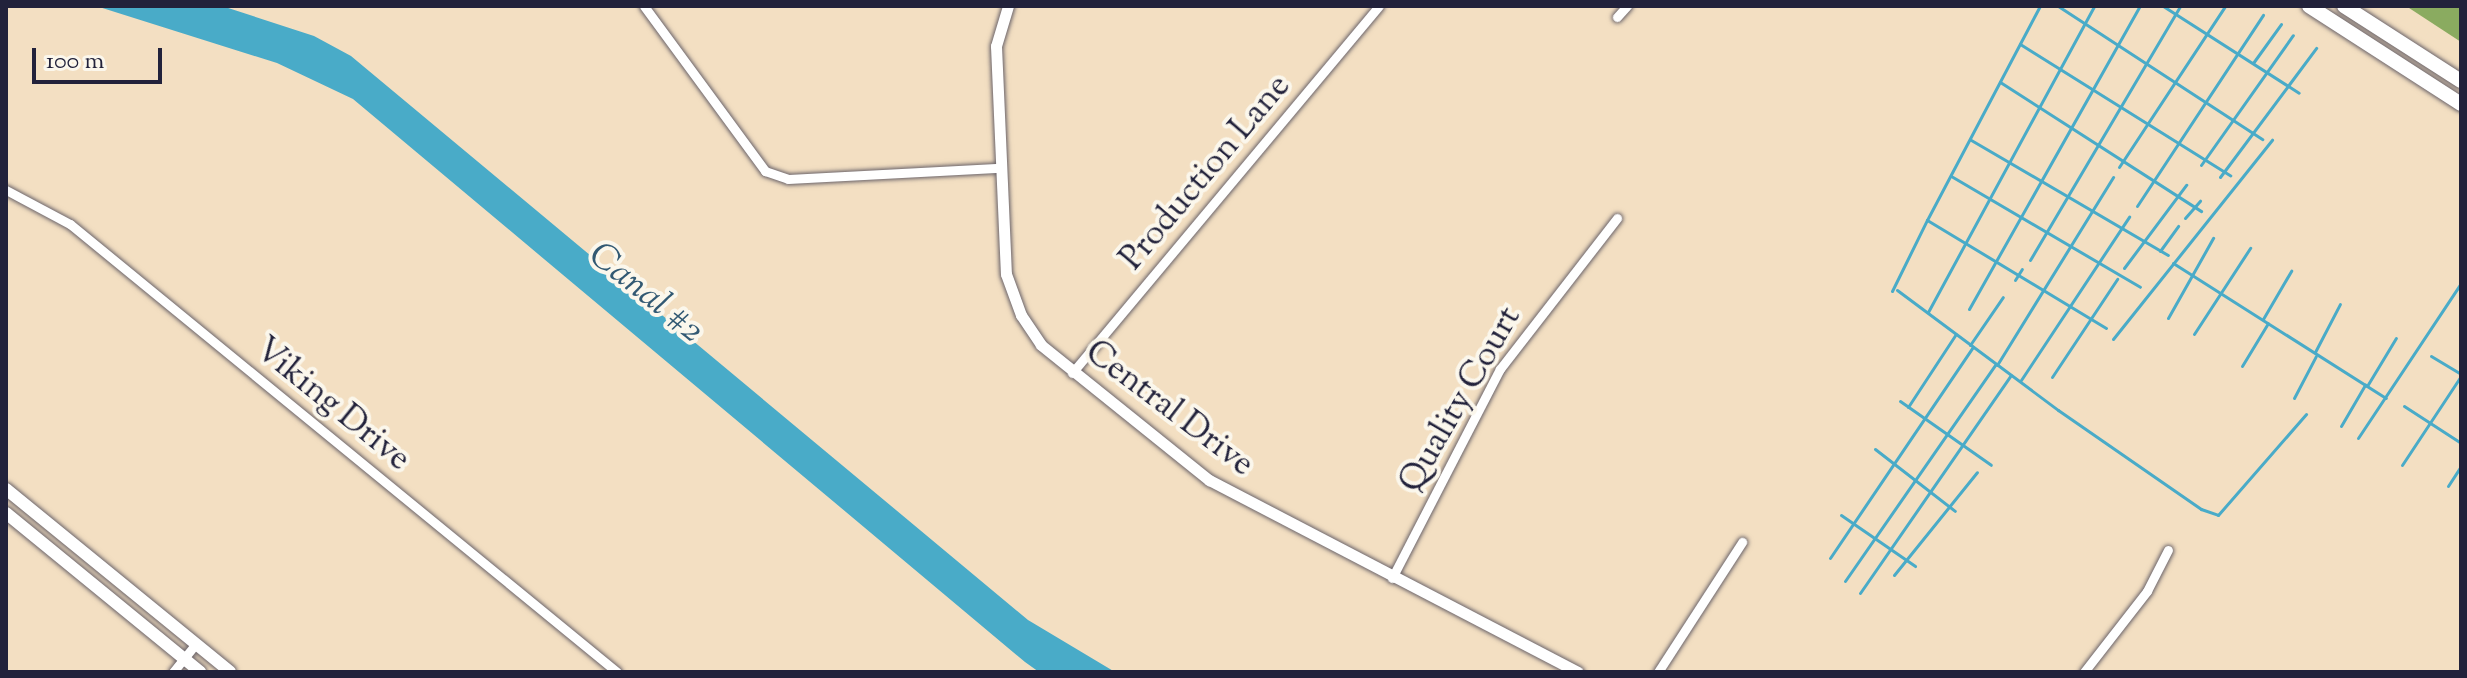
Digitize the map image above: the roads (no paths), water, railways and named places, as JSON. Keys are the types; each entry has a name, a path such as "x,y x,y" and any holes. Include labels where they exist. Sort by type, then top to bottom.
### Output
{"main road":[{"path":"2309,6 2461,104"},
{"path":"2344,6 2461,81"},
{"path":"6,489 230,672"},
{"path":"6,513 200,672"}],"street":[{"path":"644,6 765,171 788,179 1001,168"},
{"name":"Central Drive","path":"1008,6 996,46 1006,274 1013,298 1037,340 1072,373 1209,480 1392,578 1578,672"},
{"name":"Production Lane","path":"1072,373 1379,6"},
{"path":"1617,17 1627,6"},
{"name":"Viking Drive","path":"6,190 70,224 617,672"},
{"name":"Quality Court","path":"1392,578 1500,369 1617,218"},
{"path":"1658,672 1742,542"},
{"path":"2084,672 2147,591 2168,550"},
{"path":"173,672 196,644"}],"water":[{"path":"96,6 222,6 314,36 351,56 1028,620 1115,672 1039,672 1025,662 353,99 277,63"}],"waterway":[{"path":"1927,220 2040,6"},
{"path":"2058,6 2262,139"},
{"path":"1928,312 2094,6"},
{"path":"1969,309 2140,6"},
{"path":"2163,6 2299,93"},
{"path":"2030,260 2180,6"},
{"path":"2119,167 2225,6"},
{"path":"2137,206 2263,15"},
{"path":"2253,63 2281,24"},
{"path":"2201,165 2293,35"},
{"path":"2020,44 2230,175"},
{"path":"2220,177 2316,48"},
{"path":"2000,82 2201,211"},
{"path":"1971,140 2168,255"},
{"path":"2113,339 2272,140"},
{"path":"1951,176 2140,287"},
{"path":"1997,365 2113,177"},
{"path":"2124,268 2186,185"},
{"path":"2185,218 2200,201"},
{"path":"2021,380 2129,217"},
{"path":"1892,291 1927,220 2106,328"},
{"path":"2160,251 2178,226"},
{"path":"2168,318 2213,238"},
{"path":"2194,334 2250,248"},
{"path":"2173,263 2386,398"},
{"path":"2015,280 2022,269"},
{"path":"2263,319 2291,271"},
{"path":"2052,377 2117,279"},
{"path":"2358,438 2461,283"},
{"path":"1897,290 2058,410 2201,509 2218,515 2306,414"},
{"path":"1970,345 2003,297"},
{"path":"2315,352 2340,304"},
{"path":"2242,366 2268,323"},
{"path":"1908,407 1956,334"},
{"path":"2367,386 2396,338"},
{"path":"1830,558 1973,347"},
{"path":"2294,398 2316,356"},
{"path":"2431,356 2461,374"},
{"path":"1845,581 1996,364"},
{"path":"1860,593 2011,375"},
{"path":"2402,465 2461,376"},
{"path":"2341,426 2365,385"},
{"path":"1900,401 1991,465"},
{"path":"2404,406 2461,443"},
{"path":"1875,449 1955,511"},
{"path":"2448,486 2461,466"},
{"path":"1894,575 1977,472"},
{"path":"1841,515 1915,566"}],"water label":[{"name":"Canal #2","path":"645,294"}]}
